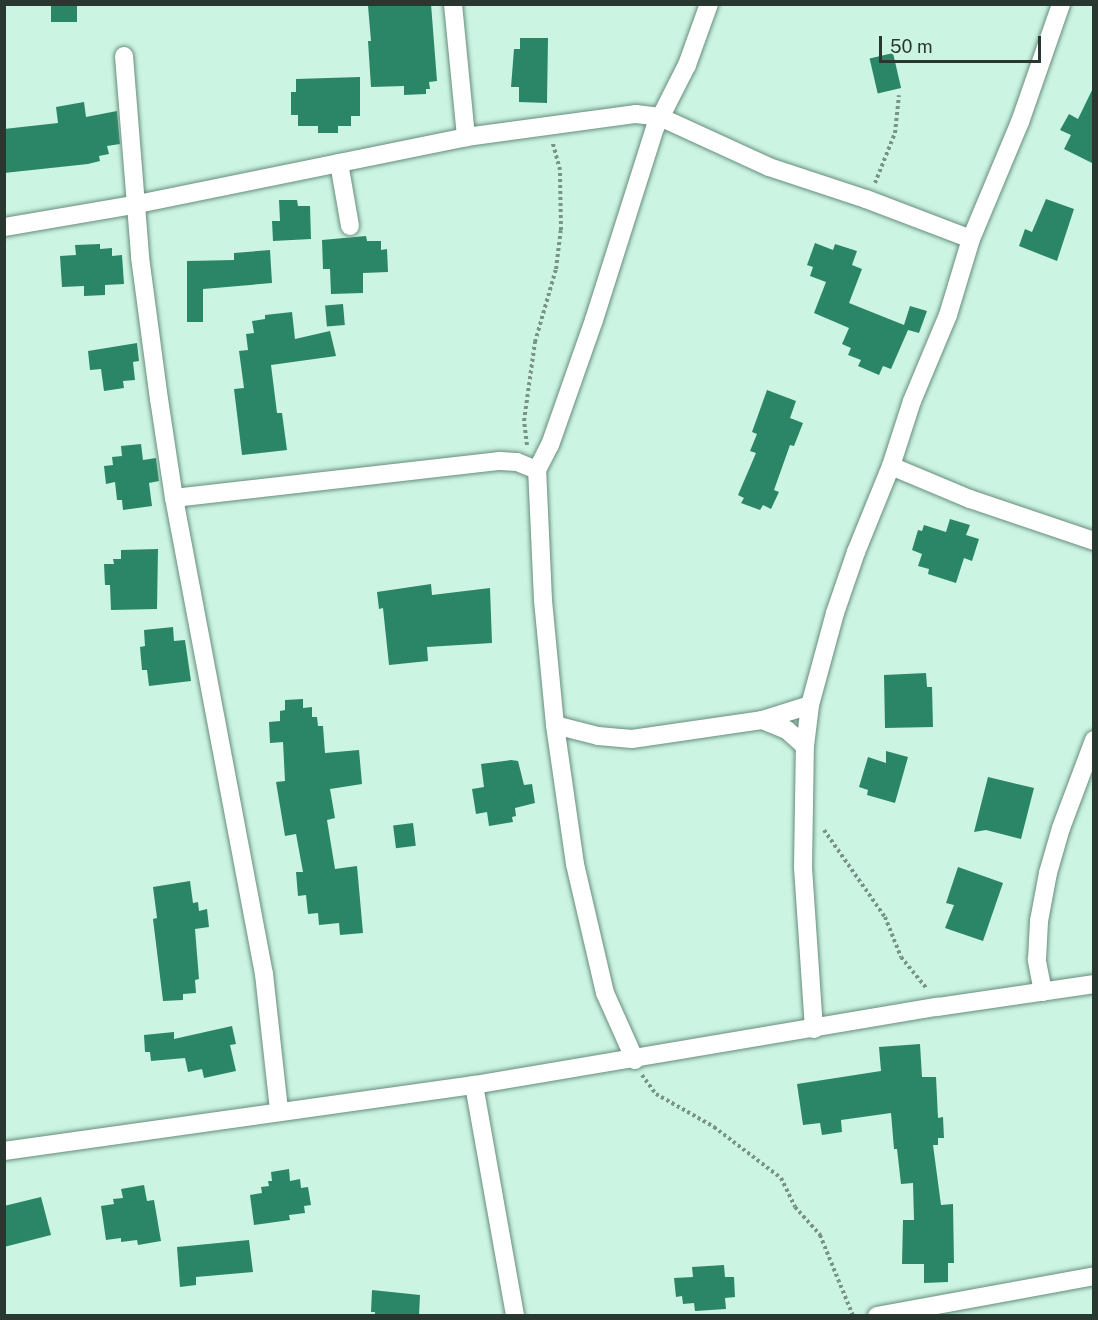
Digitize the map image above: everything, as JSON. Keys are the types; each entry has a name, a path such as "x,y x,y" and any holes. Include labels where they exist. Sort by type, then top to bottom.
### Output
{"street":[{"path":"453,4 466,136"},
{"path":"635,1060 605,993 588,928 575,864 555,724 543,600 537,470 557,428 660,117 687,65 709,4"},
{"path":"814,1029 803,867 805,746 810,705 835,613 891,466 912,401 948,315 971,239 1020,122 1061,4"},
{"path":"124,56 143,279 174,498 251,894 264,974 279,1110"},
{"path":"4,227 138,204 466,136 617,115 644,114 660,117 769,167 866,199 971,239"},
{"path":"339,163 350,226"},
{"path":"174,498 500,461 517,462 537,470"},
{"path":"891,466 970,499 1094,541"},
{"path":"555,724 598,736 632,739 762,720 810,705"},
{"path":"762,720 787,730 805,746"},
{"path":"1043,992 1037,960 1039,921 1046,882 1061,828 1094,740"},
{"path":"4,1151 279,1110 474,1085 635,1060 943,1006 1094,984"},
{"path":"474,1085 515,1316"},
{"path":"878,1316 908,1313 1094,1276"}],"path":[{"path":"866,199 891,146 897,118 898,95"},
{"path":"537,470 528,448 524,414 535,342 556,269 561,230 560,170 547,125"},
{"path":"822,827 885,917 901,957 943,1006"},
{"path":"635,1060 647,1085 656,1094 714,1126 781,1178 795,1207 820,1235 853,1316"}],"building":[{"path":"51,4 77,4 77,22 51,22"},
{"path":"431,4 437,81 429,82 430,89 426,89 426,94 404,95 404,86 371,87 368,6"},
{"path":"520,38 548,38 547,103 519,102 519,87 511,87 514,49 520,49"},
{"path":"893,53 901,88 878,93 870,58"},
{"path":"360,77 360,116 351,116 351,126 338,126 338,133 318,133 318,126 298,126 298,115 291,115 291,92 296,92 296,79"},
{"path":"1094,86 1094,164 1064,149 1071,135 1060,130 1069,114 1078,119"},
{"path":"84,102 86,117 117,111 120,144 107,146 109,154 99,156 100,161 88,164 4,173 4,129 58,123 56,107"},
{"path":"1046,199 1074,209 1057,261 1019,246 1025,229 1032,232"},
{"path":"279,200 297,200 298,206 310,206 311,239 273,241 272,221 280,221"},
{"path":"366,236 367,241 381,241 381,250 387,249 388,272 363,273 363,293 331,294 330,269 323,269 322,240"},
{"path":"815,243 833,250 835,244 857,251 852,265 862,269 849,303 904,325 910,306 927,311 919,333 908,330 891,369 883,366 879,375 858,366 861,360 848,355 851,348 842,344 849,328 814,313 826,282 810,276 813,267 807,265"},
{"path":"100,244 100,249 112,248 112,256 122,255 124,284 105,285 105,295 84,296 84,286 62,287 60,256 76,255 75,245"},
{"path":"270,250 272,283 203,289 203,322 187,322 187,261 234,260 234,253"},
{"path":"343,304 345,325 327,326 325,306"},
{"path":"292,312 295,339 330,331 336,356 271,365 277,413 282,413 287,450 242,455 234,389 244,388 239,351 248,350 246,334 254,333 252,321 265,319 265,315"},
{"path":"137,343 139,361 133,362 135,380 123,381 124,388 104,391 101,369 90,370 88,351"},
{"path":"767,390 796,401 790,418 803,423 794,446 790,445 774,490 779,492 771,509 763,505 760,510 741,503 744,498 738,495 756,453 750,451 757,434 752,432"},
{"path":"141,444 143,460 156,458 159,481 149,483 152,506 123,510 122,500 117,500 115,482 106,484 104,466 113,465 112,457 122,456 121,446"},
{"path":"950,519 970,525 966,535 979,539 972,561 964,558 956,583 928,574 929,569 918,566 922,554 912,550 918,530 922,531 924,525 946,532"},
{"path":"158,549 157,609 111,610 110,585 105,585 104,564 114,564 113,559 121,559 121,550"},
{"path":"431,584 432,595 490,588 492,643 427,647 428,661 389,665 383,608 379,609 377,592"},
{"path":"173,627 174,641 185,640 191,681 149,686 147,670 142,670 140,647 145,646 144,630"},
{"path":"926,673 927,687 932,687 933,727 885,728 884,675"},
{"path":"303,699 303,708 312,707 312,717 317,717 318,726 323,726 325,753 359,750 362,784 330,789 335,818 327,820 335,869 357,866 363,933 340,935 339,923 319,925 318,913 308,914 306,895 298,896 296,872 303,872 296,834 285,836 276,782 285,781 283,742 270,743 269,722 280,721 280,711 285,710 285,700"},
{"path":"886,751 908,757 895,803 867,795 868,790 859,787 868,757 886,763"},
{"path":"518,761 524,785 532,784 535,803 515,808 516,816 512,817 513,822 489,826 487,812 476,814 472,789 484,787 481,764"},
{"path":"988,777 1034,788 1021,839 986,830 974,832"},
{"path":"413,823 416,846 396,848 393,825"},
{"path":"958,867 1003,883 983,941 945,928 954,905 946,903"},
{"path":"190,881 193,903 198,902 199,911 207,909 209,927 195,929 199,979 195,980 196,993 183,994 183,1000 163,1001 153,919 157,918 153,887"},
{"path":"232,1026 236,1044 230,1045 236,1071 204,1078 202,1069 188,1072 185,1058 151,1061 150,1052 145,1052 144,1035 174,1032 174,1039"},
{"path":"920,1044 922,1077 936,1077 938,1118 943,1117 944,1138 938,1138 938,1145 933,1145 941,1205 953,1204 954,1263 948,1263 948,1282 924,1283 924,1264 902,1264 903,1220 914,1220 913,1183 901,1184 897,1149 894,1149 891,1113 841,1120 842,1132 822,1135 820,1123 803,1125 797,1084 881,1071 879,1047"},
{"path":"289,1169 290,1181 300,1179 301,1188 308,1187 311,1205 304,1206 305,1213 289,1215 290,1220 254,1225 250,1195 262,1193 261,1187 269,1186 268,1181 272,1181 271,1172"},
{"path":"144,1185 147,1201 154,1200 161,1241 138,1245 137,1240 121,1242 121,1238 106,1240 101,1206 114,1204 113,1199 123,1198 121,1189"},
{"path":"41,1197 51,1235 4,1247 4,1206"},
{"path":"249,1240 253,1272 196,1277 196,1285 180,1287 177,1247"},
{"path":"724,1265 725,1277 734,1277 735,1297 725,1298 726,1309 695,1311 694,1303 683,1304 682,1296 676,1297 674,1278 693,1277 692,1267"},
{"path":"372,1290 420,1295 419,1316 375,1316 375,1312 371,1312"}]}
